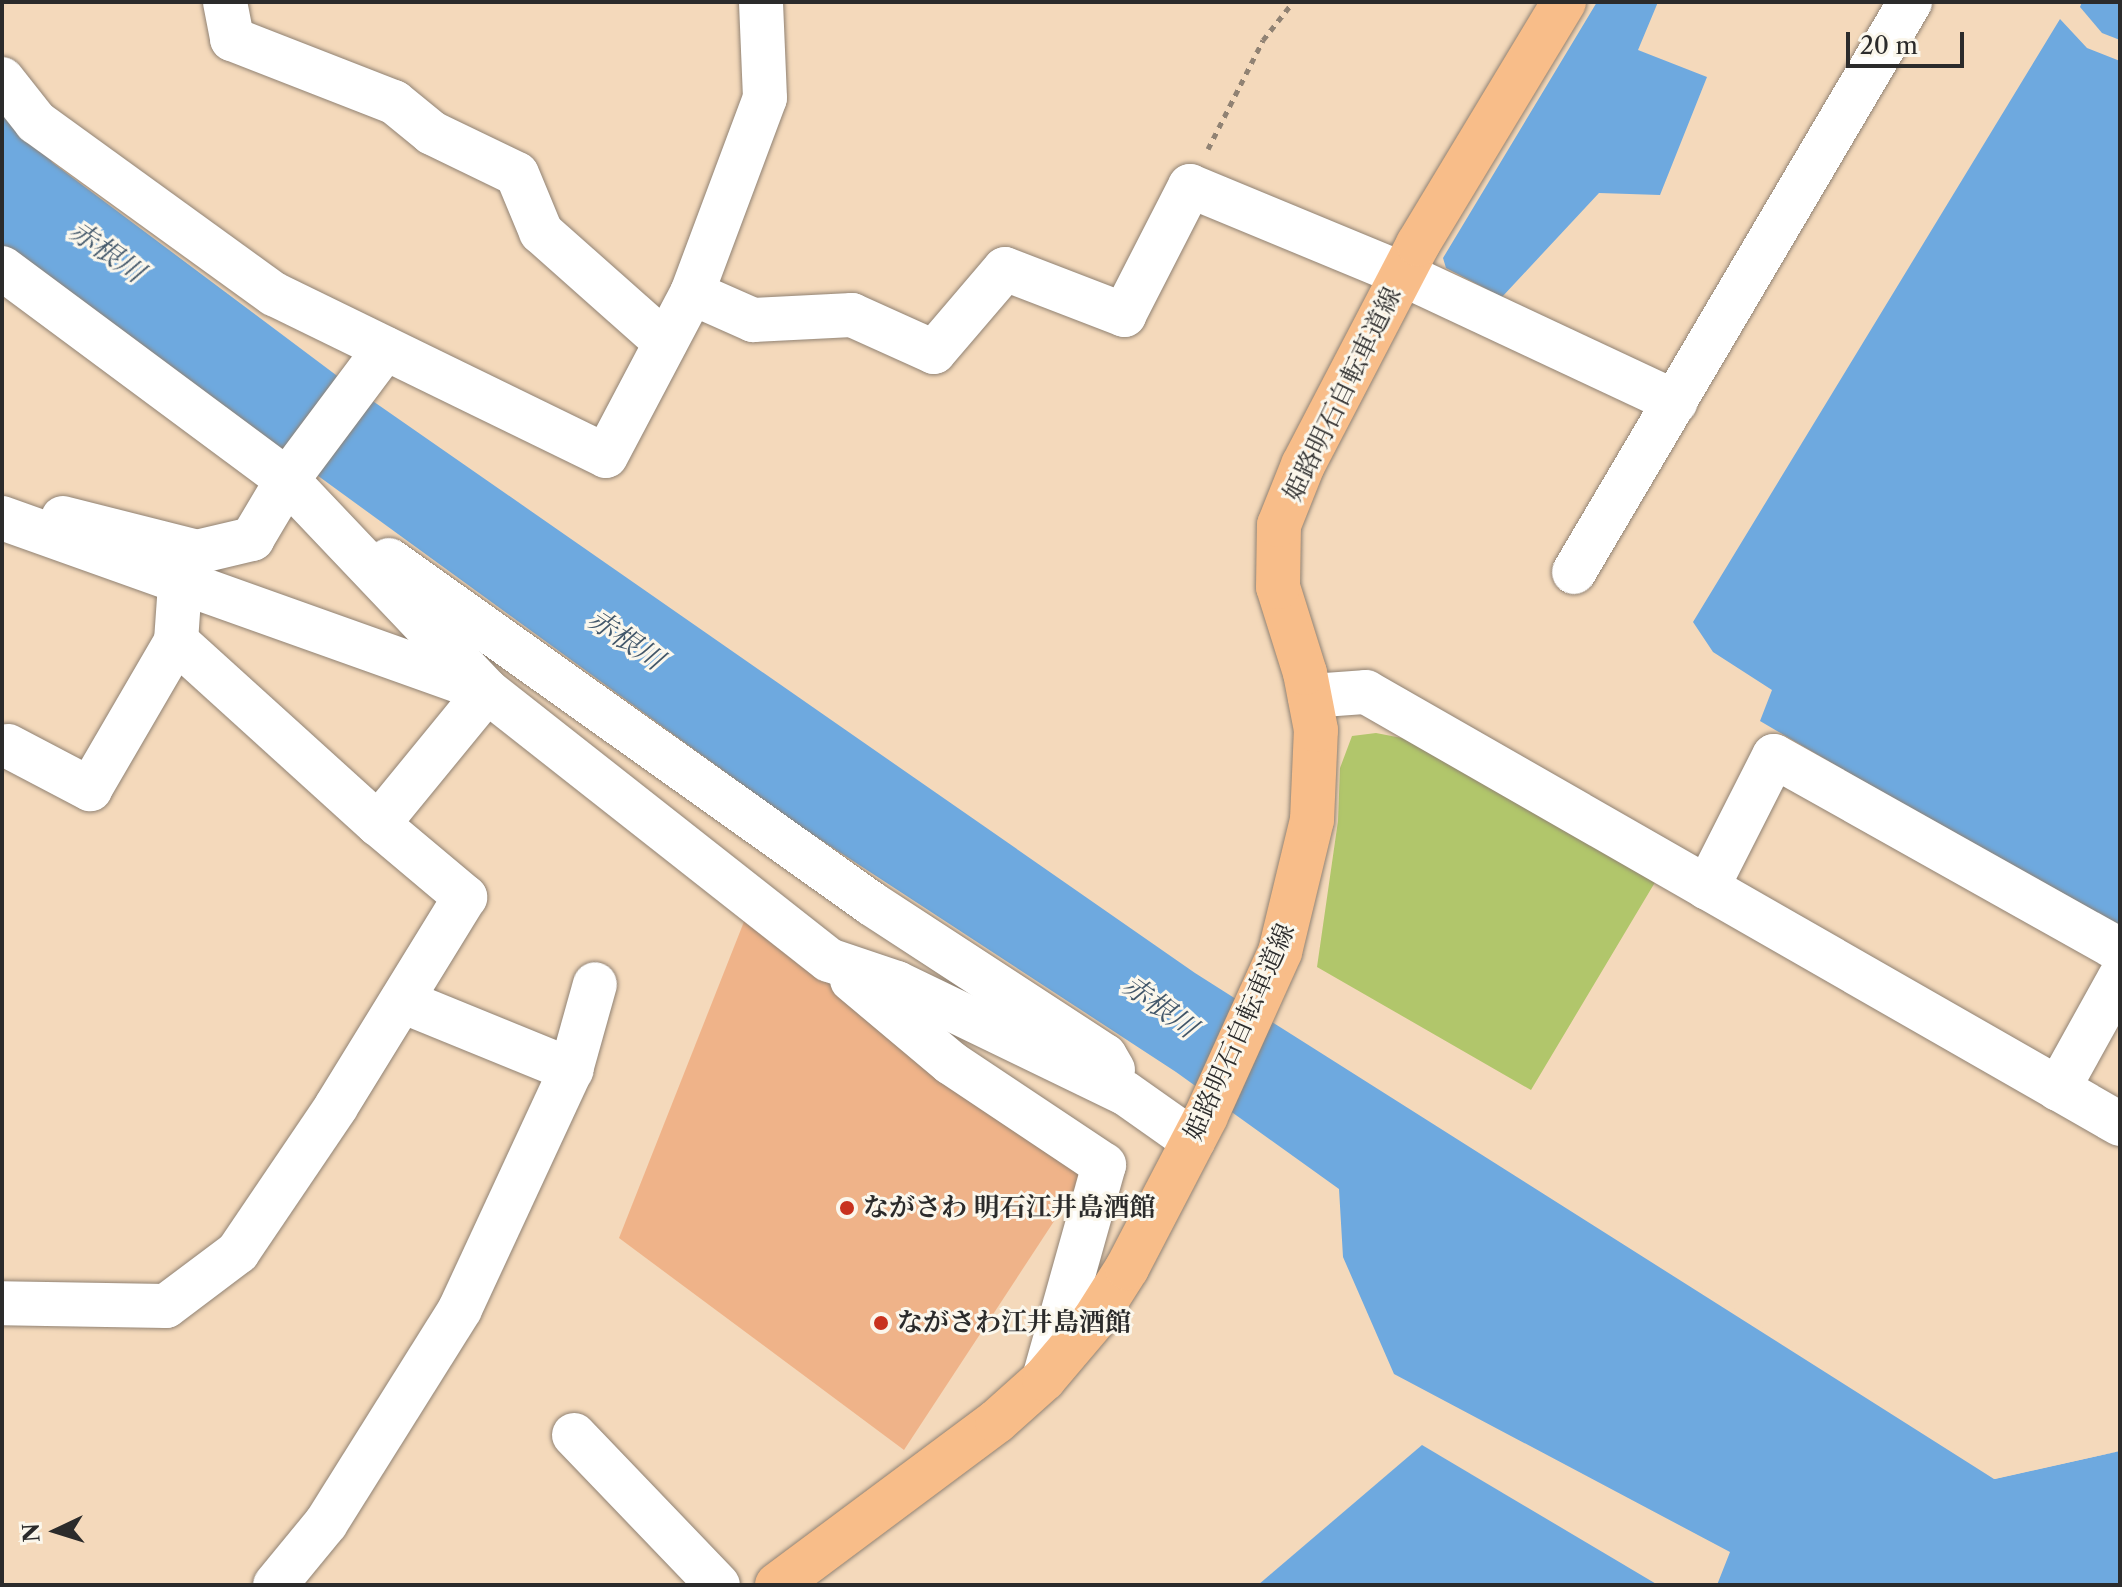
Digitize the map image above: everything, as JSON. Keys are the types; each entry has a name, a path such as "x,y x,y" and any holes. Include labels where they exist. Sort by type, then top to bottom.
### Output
{"main road":[{"name":"姫路明石自転車道線","path":"777,1585 997,1421 1044,1379 1094,1320 1127,1268 1200,1128 1262,995 1296,903 1312,820 1316,730 1310,696 1278,587 1279,525 1303,465 1402,274 1564,2"}],"street":[{"path":"225,2 232,39 394,102 432,133 517,174 541,232 665,342"},
{"path":"2,79 36,122 274,294 606,456 692,293 765,98 761,2"},
{"path":"1574,572 1910,2"},
{"path":"692,293 753,320 852,315 934,352 1005,269 1124,315 1190,186 1402,274 1675,402"},
{"path":"2,268 300,493 872,904 1105,1056 1125,1093"},
{"path":"8,522 70,516 197,552 252,539 300,493 385,349"},
{"path":"300,493 487,691 829,960 951,1063 1104,1165 1044,1379"},
{"path":"8,522 487,691"},
{"path":"8,746 90,789 176,641 180,584"},
{"path":"2,1303 166,1306 238,1252 402,1001 465,897 378,824 176,641"},
{"path":"378,824 487,691"},
{"path":"1310,696 1366,692 2120,1124"},
{"path":"1707,888 1774,756 2120,950"},
{"path":"829,960 897,983 1200,1128"},
{"path":"2058,1089 2120,977"},
{"path":"275,1585 326,1523 460,1309 571,1070 595,984"},
{"path":"402,1001 571,1070"},
{"path":"574,1435 718,1585"}],"path":[{"path":"1190,186 1263,40 1293,2"}],"green space":[{"path":"1376,733 1407,739 1657,879 1531,1090 1317,967 1338,821 1340,768 1352,736"}],"water":[{"path":"1597,2 1658,2 1638,50 1707,77 1660,195 1599,193 1502,297 1446,268 1443,258"},
{"path":"2082,2 2120,2 2120,40 2102,33 2080,7"},
{"path":"2060,19 2087,48 2120,61 2120,931 1760,721 1772,690 1713,652 1693,622"},
{"name":"赤根川","path":"2,108 53,163 344,381 1195,973 1291,1034 1994,1479 2120,1451 2120,1585 1717,1585 1730,1552 1394,1374 1343,1257 1339,1189 1176,1072 798,825 2,246"},
{"path":"1422,1445 1658,1585 1258,1585"}],"pier":[{"path":"1667,1265 1995,1475 2120,1451 1995,1479"}],"building":[{"name":"ながさわ 明石江井島酒館","path":"749,909 1083,1177 904,1450 619,1238"}],"place":[{"name":"ながさわ 明石江井島酒館","path":"847,1208"},
{"name":"ながさわ江井島酒館","path":"881,1323"}]}
